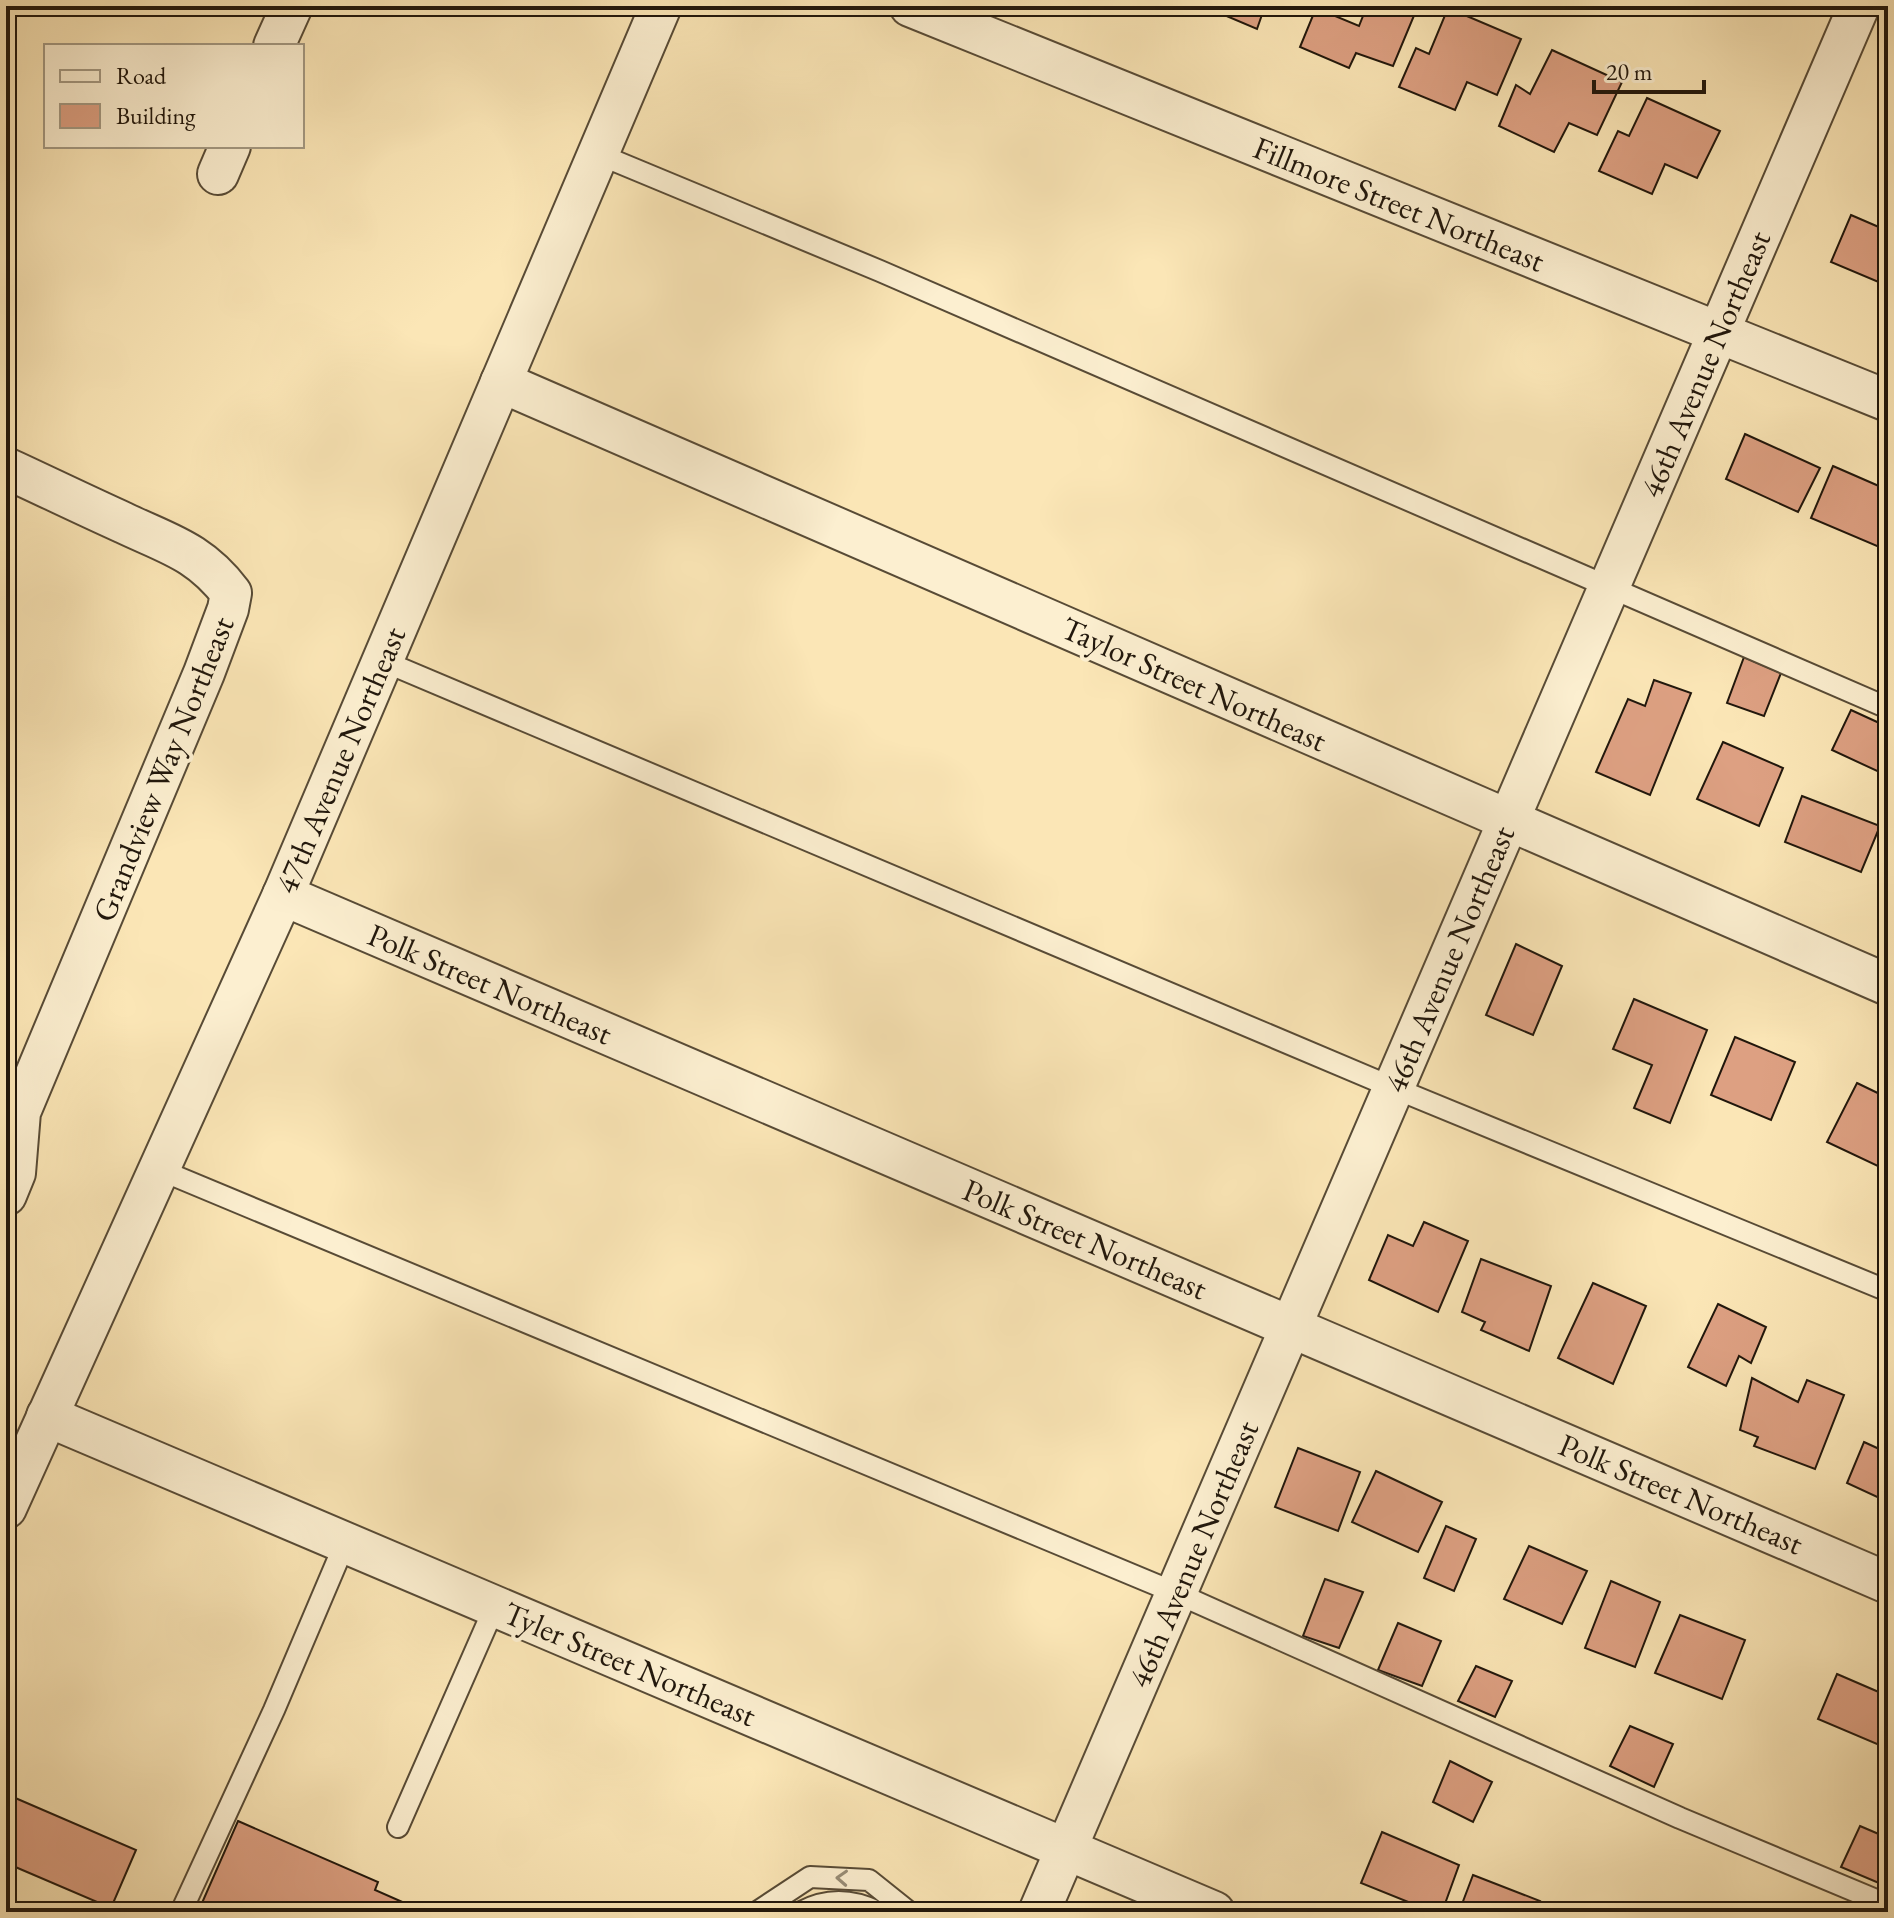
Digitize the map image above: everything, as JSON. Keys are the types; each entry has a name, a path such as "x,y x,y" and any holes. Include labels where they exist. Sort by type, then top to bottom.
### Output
{"street":[{"path":"275,44 292,6"},
{"name":"47th Avenue Northeast","path":"9,1494 283,895 661,6"},
{"name":"Fillmore Street Northeast","path":"910,6 1888,401"},
{"name":"46th Avenue Northeast","path":"1039,1912 1859,6"},
{"name":"Taylor Street Northeast","path":"501,382 1888,985"},
{"name":"Grandview Way Northeast","path":"6,468 137,530 172,543 212,570 231,593 204,673 17,1090 20,1112 15,1173 6,1195"},
{"name":"Polk Street Northeast","path":"283,895 1888,1583"},
{"name":"Tyler Street Northeast","path":"47,1416 1214,1912"}],"lane":[{"path":"598,154 880,271 1888,708"},
{"path":"383,661 1394,1088 1888,1291"},
{"path":"158,1169 1176,1593 1680,1818 1888,1905"},
{"path":"181,1912 274,1710 345,1543"},
{"path":"398,1827 495,1606"},
{"path":"757,1912 810,1877 869,1880 909,1912"},
{"path":"801,1912 817,1903 843,1901 862,1904 878,1912"}],"building":[{"path":"1203,6 1265,6 1257,29"},
{"path":"1367,6 1418,6 1393,66 1356,53 1349,68 1300,47 1316,8 1359,26"},
{"path":"1448,8 1521,39 1497,95 1467,82 1455,110 1399,87 1416,48 1429,54"},
{"path":"1552,50 1622,82 1597,135 1569,123 1554,152 1499,126 1516,85 1530,94"},
{"path":"1647,98 1720,131 1697,178 1665,164 1652,194 1599,171 1618,131 1629,136"},
{"path":"1851,215 1888,231 1888,286 1831,262"},
{"path":"1745,434 1820,468 1798,512 1726,479"},
{"path":"1833,466 1888,490 1888,539 1884,549 1811,518"},
{"path":"1744,657 1781,673 1764,716 1727,703"},
{"path":"1654,680 1691,693 1650,795 1596,772 1628,699 1645,706"},
{"path":"1851,710 1888,727 1888,776 1832,750"},
{"path":"1723,742 1783,768 1759,826 1697,799"},
{"path":"1802,796 1880,826 1861,872 1785,842"},
{"path":"1516,944 1562,966 1533,1035 1486,1015"},
{"path":"1634,999 1707,1030 1670,1123 1634,1108 1652,1065 1613,1049"},
{"path":"1735,1037 1795,1062 1771,1120 1711,1095"},
{"path":"1857,1083 1888,1098 1888,1156 1882,1168 1827,1142"},
{"path":"1424,1222 1468,1241 1438,1312 1369,1280 1388,1235 1413,1246"},
{"path":"1481,1259 1551,1286 1529,1351 1481,1330 1485,1322 1462,1312"},
{"path":"1593,1283 1646,1306 1613,1384 1558,1358"},
{"path":"1718,1304 1766,1327 1751,1363 1739,1356 1726,1386 1688,1367"},
{"path":"1752,1378 1798,1402 1807,1380 1844,1395 1815,1469 1754,1446 1758,1437 1740,1430"},
{"path":"1864,1442 1888,1453 1888,1502 1847,1483"},
{"path":"1298,1448 1360,1472 1338,1531 1275,1507"},
{"path":"1376,1471 1442,1502 1418,1552 1352,1522"},
{"path":"1446,1526 1476,1539 1454,1591 1424,1578"},
{"path":"1529,1546 1587,1571 1562,1624 1504,1599"},
{"path":"1325,1579 1363,1592 1339,1648 1303,1636"},
{"path":"1611,1581 1660,1602 1635,1667 1585,1648"},
{"path":"1680,1615 1745,1640 1722,1699 1655,1673"},
{"path":"1398,1623 1441,1641 1422,1686 1378,1670"},
{"path":"1476,1666 1512,1681 1495,1717 1458,1701"},
{"path":"1837,1674 1888,1696 1888,1737 1884,1747 1818,1719"},
{"path":"1630,1726 1673,1744 1654,1787 1610,1766"},
{"path":"1450,1761 1492,1782 1473,1822 1433,1802"},
{"path":"6,1794 136,1850 111,1908 6,1863"},
{"path":"238,1821 378,1882 375,1890 425,1912 198,1912"},
{"path":"1860,1826 1888,1838 1886,1886 1841,1867"},
{"path":"1382,1832 1459,1865 1442,1912 1433,1912 1361,1883"},
{"path":"1473,1875 1540,1901 1535,1912 1459,1912"},
{"path":"1572,1905 1588,1912 1568,1912"}]}
